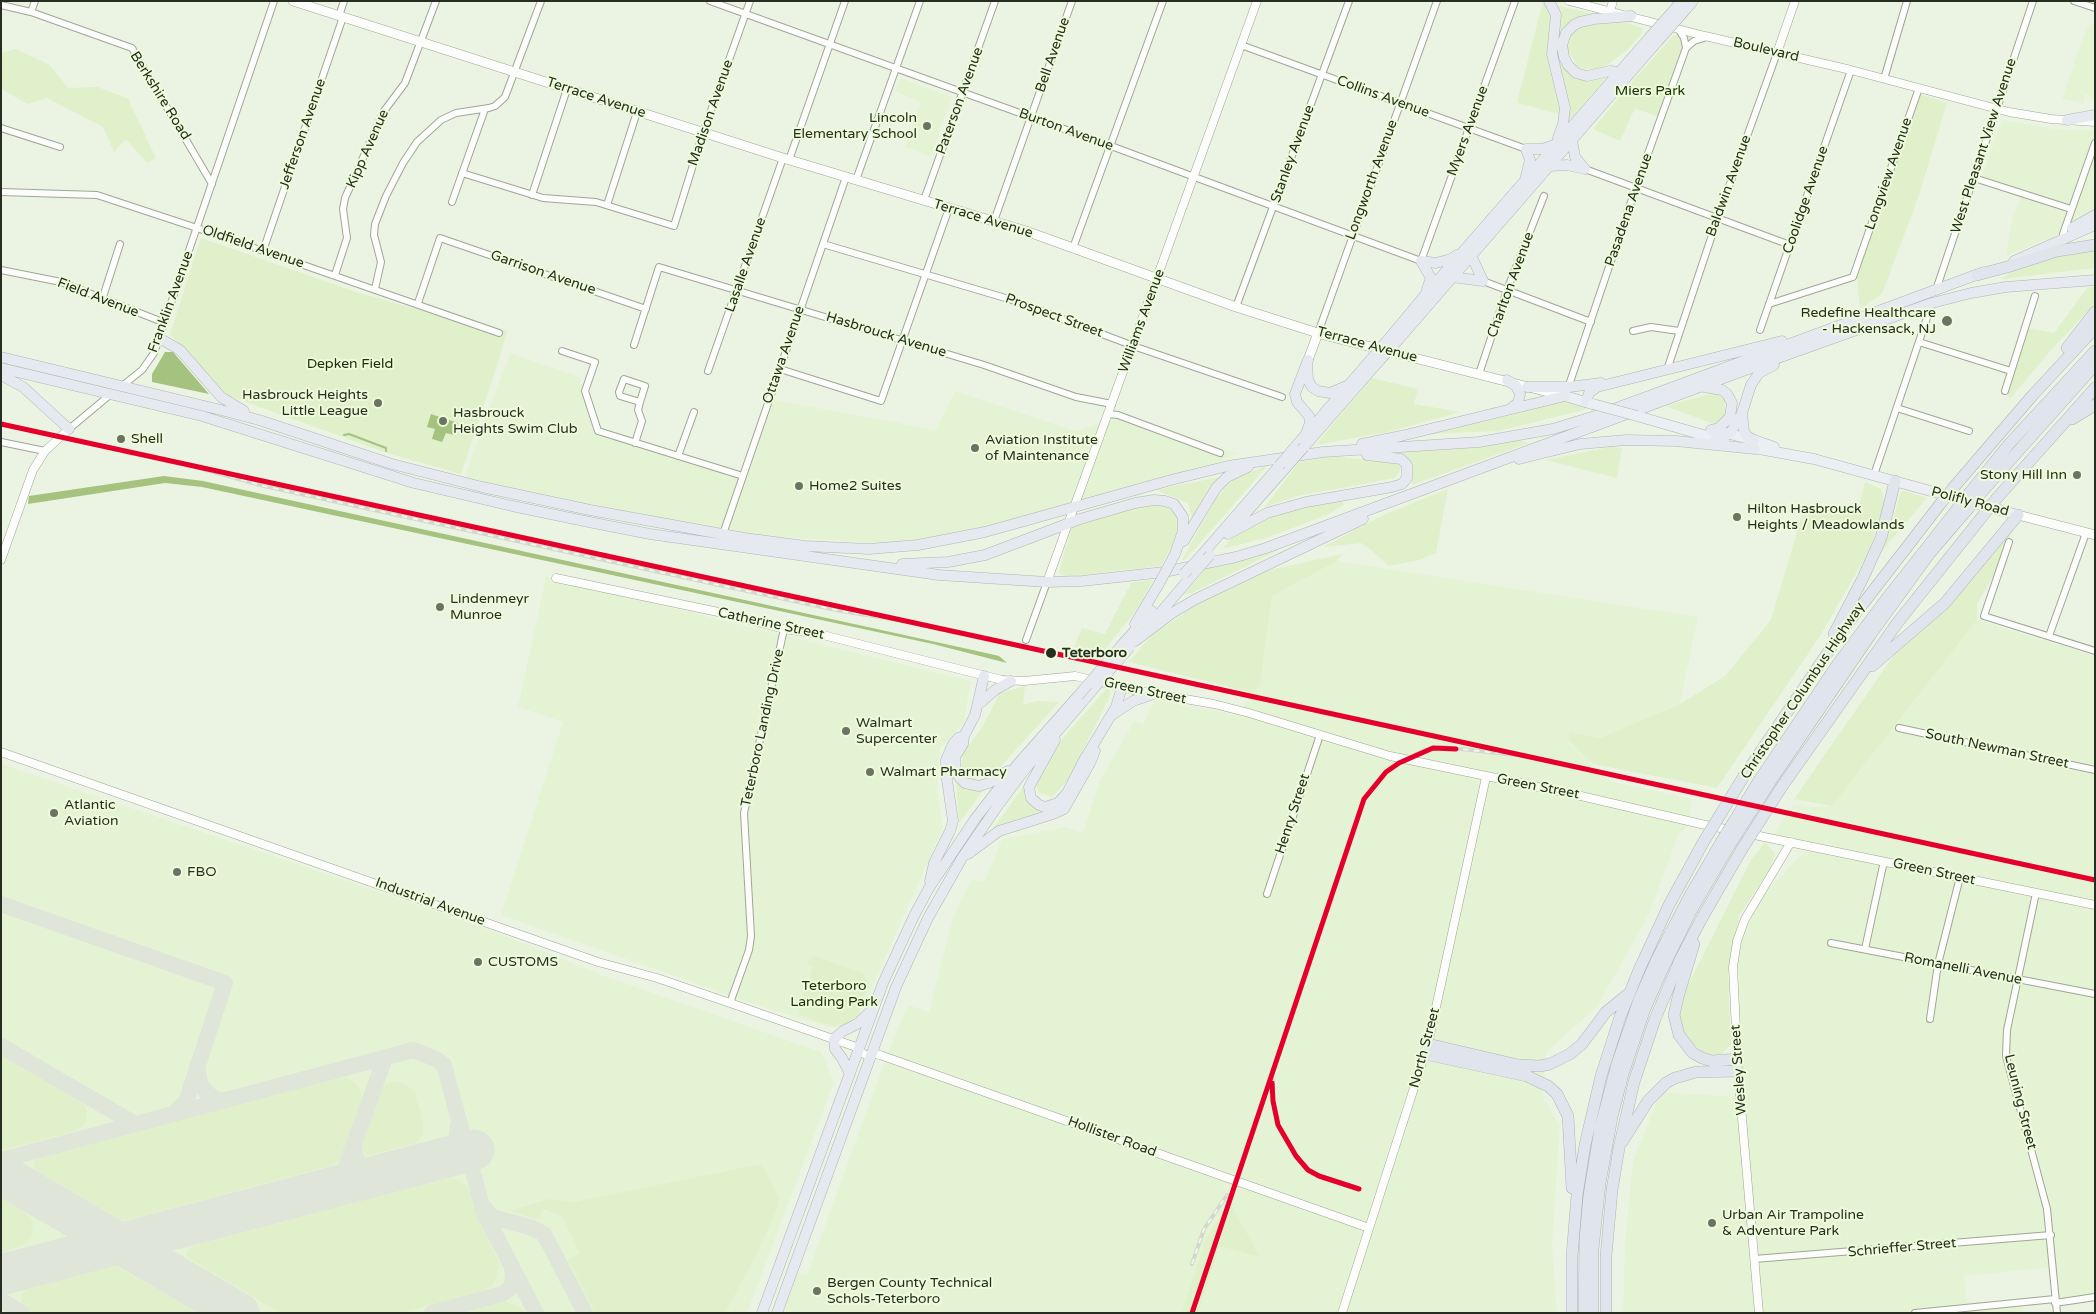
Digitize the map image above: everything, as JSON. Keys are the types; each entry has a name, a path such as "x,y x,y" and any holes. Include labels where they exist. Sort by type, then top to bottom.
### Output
{"highway":[{"path":"1549,1 1556,15 1552,54 1565,108 1563,124 1556,144"},
{"path":"1395,337 1425,295 1469,252 1550,166 1686,3"},
{"path":"1619,72 1610,71 1587,76 1576,74 1568,65 1562,45 1570,28 1580,22 1631,16"},
{"path":"1128,644 1184,574 1282,462 1452,277 1523,182 1556,144 1619,72 1654,40"},
{"path":"2067,120 2095,115"},
{"path":"1572,140 1576,161 1585,169"},
{"path":"1523,182 1530,160 1526,148 1542,149 1556,144"},
{"path":"1550,166 1567,165 1585,169"},
{"path":"2055,241 2063,234 2095,215"},
{"path":"1334,451 1471,443 1548,431 1595,416 2010,263 2055,241 2095,225"},
{"path":"1977,275 2057,250 2095,245"},
{"path":"1421,262 1436,263 1469,252"},
{"path":"1469,252 1483,281"},
{"path":"1421,262 1431,278 1425,295"},
{"path":"1452,277 1483,281"},
{"path":"1,368 202,416 414,483 512,506 650,534 939,575 1046,582 1126,577 1188,567 1266,548 1416,493 1462,474 1932,303 1971,293 2006,287 2095,280"},
{"path":"2032,396 2095,312"},
{"path":"1590,403 1589,393 1597,387 1841,326"},
{"name":"Christopher Columbus Highway","path":"1572,1313 1574,1227 1580,1176 1591,1116 1613,1037 1628,994 1663,917 1704,841 1744,776 1820,662 1874,588 1954,487 2032,396 2095,328"},
{"path":"159,338 177,348 227,402 259,420"},
{"path":"1729,434 1736,426 1751,385 1759,374 1766,368 1836,338"},
{"name":"Christopher Columbus Highway","path":"1976,493 2009,444 2095,350"},
{"path":"1,357 123,385 259,420 392,464 450,480 590,510 723,534 805,546 844,549 893,548 968,536 1203,471 1282,462"},
{"path":"1300,444 1349,384 1376,359"},
{"path":"1308,360 1307,377 1312,387 1318,391 1330,392 1349,384"},
{"path":"1300,444 1309,426 1310,416 1297,402 1296,394 1308,360"},
{"name":"Christopher Columbus Highway","path":"1584,1313 1585,1240 1589,1196 1600,1129 1617,1064 1639,1000 1681,912 1765,781 1962,509 2095,365"},
{"path":"1,375 23,387 69,429"},
{"path":"1128,644 1175,554 1209,497 1220,484 1238,471 1505,412 1567,392 1636,378"},
{"path":"1505,412 1516,405 1520,397 1516,386 1507,380"},
{"path":"1527,387 1567,392"},
{"path":"1701,387 1722,390 1727,394 1732,403 1730,417 1714,434"},
{"path":"1606,1313 1608,1234 1618,1148 1634,1082 1647,1040 1672,978 1702,918 1742,849 1783,785 1898,622 1997,498 2095,388"},
{"path":"2060,426 2095,405"},
{"path":"1742,413 1744,431 1755,444"},
{"path":"1462,474 1580,444 1613,441 1755,444"},
{"path":"1228,534 1267,513 1306,502 1392,488 1402,484 1408,474 1404,461 1396,457 1334,451"},
{"path":"762,1313 873,1009 900,944 929,888 966,831 1017,765 1210,555 1282,462"},
{"path":"1820,662 1874,555 1889,513 1895,481"},
{"path":"1128,644 1172,613 1196,599 1416,493"},
{"path":"817,557 889,564 948,562 985,555 1068,523 1135,503 1154,500 1174,504 1180,510 1184,522 1183,531 1175,554"},
{"path":"1861,675 1944,603 2018,515"},
{"path":"984,676 978,705 964,736 964,744 956,753 954,762 957,774 965,783 983,786 1017,765"},
{"path":"978,705 995,690 1012,681"},
{"path":"1062,725 1029,787 1031,798 1039,805 1045,807 1055,805 1064,798 1110,717 1120,698 1122,688"},
{"path":"1110,717 1133,702 1153,694"},
{"path":"777,1313 879,1031 915,944 938,898 962,858 1017,780 1062,725 1082,696"},
{"path":"962,858 999,831 1064,809 1090,763 1101,733"},
{"path":"929,888 934,863 953,821 946,769 948,754 958,738 964,736"},
{"name":"Christopher Columbus Highway","path":"1593,1313 1594,1242 1600,1183 1610,1124 1623,1074 1644,1011 1662,970 1725,845"},
{"path":"1702,918 1678,997 1674,1015 1676,1026 1685,1045 1693,1053 1712,1061 1737,1059"},
{"path":"1427,1049 1518,1065 1540,1066 1550,1064 1570,1054 1594,1030 1606,1012 1628,994"},
{"path":"850,1074 835,1049 834,1039 843,1031 857,1024 873,1009"},
{"path":"859,1048 879,1031"},
{"path":"837,1145 839,1123 859,1067 859,1048"},
{"path":"1427,1049 1527,1076 1539,1081 1556,1094 1564,1105 1569,1122 1574,1227"},
{"path":"1618,1148 1648,1101 1666,1083 1685,1074 1738,1071"}],"main road":[{"name":"Terrace Avenue","path":"293,1 703,133 994,221 1236,307 1318,333 1507,380 1527,387"},
{"name":"Longworth Avenue","path":"1308,360 1318,333"},
{"path":"1567,392 1590,403 1656,422 1755,444"},
{"path":"1714,434 1729,434 1755,444"},
{"name":"Polifly Road","path":"1755,444 2090,534"}],"street":[{"path":"31,12 35,1"},
{"name":"Franklin Avenue","path":"69,429 142,370 150,361 198,228 274,1"},
{"name":"Jefferson Avenue","path":"263,251 341,17 344,1"},
{"name":"Kipp Avenue","path":"334,275 347,238 343,209 345,198 384,111 405,83 436,1"},
{"path":"375,289 381,262 374,235 375,224 382,204 403,163 417,142 441,120 456,113 495,106 505,97 541,1"},
{"name":"Burton Avenue","path":"710,1 1111,146 1421,262"},
{"name":"Madison Avenue","path":"607,205 674,226 703,133 750,1"},
{"name":"Lasalle Avenue","path":"708,371 846,1"},
{"path":"856,180 920,1"},
{"name":"Paterson Avenue","path":"924,200 995,1"},
{"name":"Bell Avenue","path":"994,221 1072,1"},
{"path":"1073,248 1163,1"},
{"name":"Williams Avenue","path":"1026,640 1257,1"},
{"name":"Stanley Avenue","path":"1236,307 1349,1"},
{"name":"Longworth Avenue","path":"1318,333 1437,1"},
{"name":"Myers Avenue","path":"1421,262 1516,1"},
{"name":"Boulevard","path":"1569,1 1679,30 1851,70 2023,115 2095,122"},
{"path":"1610,11 1613,1"},
{"name":"Baldwin Avenue","path":"1666,371 1718,216 1795,1"},
{"path":"1884,79 1907,1"},
{"name":"West Pleasant View Avenue","path":"1936,290 2032,1"},
{"path":"2074,1 2095,8"},
{"name":"Berkshire Road","path":"1,5 31,12 135,50 212,184"},
{"path":"1679,30 1684,38 1686,48 1694,41 1708,37"},
{"name":"Collins Avenue","path":"1241,45 1526,148"},
{"name":"Pasadena Avenue","path":"1567,392 1636,187 1686,48"},
{"name":"Coolidge Avenue","path":"1760,330 1851,70"},
{"name":"Longview Avenue","path":"1769,304 1853,277 1919,88"},
{"path":"532,195 567,89"},
{"path":"452,202 485,109"},
{"path":"462,173 532,195 553,199 596,202 607,205 637,112"},
{"path":"1,128 60,147"},
{"path":"2063,234 2095,143"},
{"path":"1585,169 1718,216 1790,245"},
{"name":"Ottawa Avenue","path":"723,534 846,177"},
{"path":"1974,178 2072,209"},
{"name":"Oldfield Avenue","path":"1,192 97,195 499,332"},
{"name":"Charlton Avenue","path":"1479,374 1508,290 1544,196"},
{"path":"780,369 881,401 949,208"},
{"name":"Garrison Avenue","path":"418,303 440,238 646,308"},
{"path":"102,300 120,244"},
{"name":"Prospect Street","path":"823,244 1012,300 1282,398"},
{"name":"Hasbrouck Avenue","path":"646,308 659,267 984,364 1076,397 1112,404"},
{"name":"Field Avenue","path":"1,270 61,282 102,300 165,323"},
{"path":"1483,281 1592,322"},
{"path":"2004,390 2035,296"},
{"path":"1874,475 1932,303"},
{"path":"634,345 646,308"},
{"path":"1633,331 1651,327 1679,331"},
{"path":"1919,342 2011,371"},
{"path":"562,351 595,362 585,391 598,431 744,476"},
{"path":"635,443 642,421 638,410 646,386 624,379 619,392 620,396 640,402"},
{"path":"1897,408 1970,430"},
{"path":"678,456 694,412"},
{"path":"1108,414 1118,415 1220,453"},
{"path":"1,560 33,470 45,451 69,429"},
{"path":"1,442 45,451"},
{"path":"2049,636 2090,534"},
{"path":"2009,542 1984,616 2095,651"},
{"name":"Catherine Street","path":"556,578 723,613 784,629 829,636 984,676"},
{"name":"Teterboro Landing Drive","path":"730,1003 749,950 750,936 744,813 784,629"},
{"name":"Green Street","path":"984,676 1012,681 1075,676 1122,688 1249,712 1390,756 2095,905"},
{"name":"South Newman Street","path":"1899,728 2095,770"},
{"name":"Henry Street","path":"1267,894 1320,735"},
{"name":"Industrial Avenue","path":"1,752 598,962 657,978 859,1048"},
{"name":"North Street","path":"1342,1313 1427,1049 1486,777"},
{"name":"Wesley Street","path":"1759,1313 1737,1059 1733,967 1737,941 1751,907 1791,842"},
{"path":"1865,949 1884,861"},
{"path":"1930,1020 1938,964 1960,877"},
{"name":"Leuning Street","path":"2036,893 2007,1030 2006,1056 2043,1188 2051,1235 2057,1313"},
{"name":"Romanelli Avenue","path":"1830,943 2095,994"},
{"name":"Hollister Road","path":"859,1048 862,1053 868,1056 872,1053 1369,1228"},
{"name":"Schrieffer Street","path":"1754,1259 2051,1235"},
{"path":"1915,1313 2095,1297"}],"shaded area":[{"path":"2095,21 2095,99 2085,94 2083,104 2062,99 2086,29"},
{"path":"900,78 952,97 931,156 905,147 921,103 895,91"},
{"path":"2002,120 2055,129 2095,130 2095,212 2083,221 2051,238 2006,256 2012,219 2021,196 1980,181"},
{"path":"165,352 173,352 209,394 152,382 152,374"},
{"path":"510,353 580,377 598,431 743,475 770,399 936,430 955,391 1075,431 1118,418 1236,453 1203,471 918,545 723,534 462,483"},
{"path":"431,414 458,423 454,435 446,433 442,442 432,439 435,429 427,427"},
{"path":"164,476 203,481 986,653 999,656 1007,663 933,644 202,487 165,483 28,504 29,496"},
{"path":"1337,561 1698,617 1680,704 1600,738 1569,733 1568,741 1610,781 1691,799 1690,824 1678,836 1648,916 1597,1007 1546,1052 1543,1097 1560,1126 1552,1245 1557,1313 783,1313 798,1272 807,1275 891,1045 908,1005 929,1012 954,914 971,880 985,881 1002,839 1065,827 1083,833 1100,780 1134,721 1143,724 1155,700 1237,715 1260,685 1272,596"},
{"path":"546,577 971,681 964,722 940,749 937,789 943,828 857,1021 839,1028 830,1027 756,1005 501,915 563,722 518,707"},
{"path":"1977,620 2095,656 2095,1299 2059,1302 2055,1267 1964,1276 1968,1309 2023,1305 2024,1313 1623,1313 1625,1242 1633,1161 1661,1092 1738,1097 1736,1062 1739,994 1737,952 1759,900 1806,850 1774,834 1785,817 1822,816 1790,809 1794,804 1809,807 1832,806"},
{"path":"1,764 439,912 508,937 602,975 821,1052 834,1082 747,1313 1,1313"}],"green space":[{"path":"1543,1 1550,10 1553,19 1563,115 1517,103"},
{"path":"1558,6 1595,14 1579,17 1566,26 1558,41 1559,57 1594,79 1606,78 1569,121 1569,103 1556,56 1556,39 1561,22"},
{"path":"1623,21 1643,29 1640,36 1627,50 1606,66 1593,70 1579,68 1567,49 1570,35 1577,28 1593,23"},
{"name":"Miers Park","path":"1693,33 1661,118 1635,108 1620,141 1593,129 1674,35"},
{"path":"16,49 50,65 68,88 98,87 128,99 156,158 147,163 126,139 114,152 103,127 47,98 28,104 1,89 1,53"},
{"path":"1920,94 1947,103 1919,195 1882,294 1860,309 1856,268"},
{"name":"Depken Field","path":"201,238 359,293 423,311 427,303 507,331 461,474 384,452 224,394 170,334"},
{"path":"2095,249 2095,268 2001,279 2016,269 2067,252"},
{"path":"2088,287 2095,287 2095,304 2050,351 2010,399 2006,392 2027,328 2054,333"},
{"path":"1371,378 1418,389 1414,404 1460,412 1388,432 1316,445"},
{"path":"1718,392 1725,400 1726,414 1714,424 1665,406"},
{"path":"1562,400 1588,409 1498,431 1427,434 1516,414"},
{"path":"1518,440 1529,443 1412,485 1413,463 1402,451 1449,449"},
{"path":"1610,447 1622,448 1617,478 1545,460"},
{"path":"1331,456 1396,463 1401,469 1395,478 1297,496 1265,507 1299,462"},
{"path":"1268,465 1185,560 1182,560 1216,498 1233,480"},
{"path":"1219,477 1209,488 1192,518 1188,503 1156,490"},
{"path":"1865,482 1881,489 1885,503 1869,551 1820,636 1717,788 1593,764 1568,740 1569,732 1600,738 1680,704 1725,676 1771,620 1805,505 1858,510"},
{"path":"1448,489 1436,553 1419,560 1389,566 1361,543 1323,547 1381,516"},
{"path":"1902,490 1927,498 1882,551"},
{"path":"1342,499 1344,505 1327,515 1269,537 1222,549 1237,533 1274,513"},
{"path":"1155,505 1166,507 1174,512 1178,521 1175,541 1161,566 1082,575 1064,576 1059,572 1071,530 1076,525 1140,506"},
{"path":"2012,531 1999,566 1977,604 1977,620 1832,806 1794,799 1899,648 1953,601"},
{"path":"1281,549 1192,593 1184,594 1208,566"},
{"path":"1342,554 1337,561 1272,596 1260,685 1254,693 1129,662 1152,635 1206,598 1266,571"},
{"path":"1153,579 1139,607 1101,654 1074,647 1082,628 1105,634 1131,583"},
{"path":"1025,686 1023,705 1037,701 1059,702 994,774 973,779 961,769 963,754 983,726 1000,693"},
{"path":"1108,687 1111,694 1068,780 1052,797 1038,792 1035,783 1063,738"},
{"path":"1030,777 1026,793 1051,811 993,829"},
{"path":"956,780 971,790 984,789 959,823"},
{"path":"1765,842 1775,853 1771,867 1739,916 1728,975 1731,1044 1721,1055 1706,1054 1687,1039 1679,1019 1683,995 1751,860"},
{"name":"Teterboro Landing Park","path":"814,956 862,973 869,984 857,1016 851,1022 833,1026 801,1016 797,1003 801,1003 813,966 808,964 809,960"},
{"path":"1,1055 84,1103 87,1112 85,1124 75,1131 7,1149 1,1148"},
{"path":"339,1078 347,1078 355,1083 360,1090 362,1099 344,1154 338,1162 330,1166 123,1221 37,1171 33,1164 35,1159 41,1156"},
{"path":"394,1081 406,1085 415,1092 423,1122 423,1133 419,1140 413,1144 367,1156 362,1146 383,1087"},
{"path":"761,1164 777,1193 779,1199 778,1207 756,1255 725,1313 596,1313 568,1260 580,1253 562,1216 543,1209 539,1220 510,1211 549,1199 574,1202"},
{"path":"446,1178 456,1179 468,1187 480,1224 499,1262 492,1286 480,1292 400,1313 281,1313 187,1257 187,1251 192,1246"},
{"path":"1,1198 24,1211 31,1219 33,1225 31,1238 23,1245 1,1253"},
{"path":"1230,1203 1260,1257 1219,1246 1198,1313 1182,1313 1206,1238"},
{"path":"116,1266 198,1313 35,1313 24,1307 22,1303 21,1295 28,1289"},
{"path":"504,1302 516,1305 527,1313 463,1313"}],"waterway":[{"path":"344,435 349,434 386,448 386,451"}],"taxiway":[{"path":"1,904 225,983 186,1102 173,1114"},
{"path":"1,1046 135,1124"},
{"path":"1,1160 413,1050 436,1059 444,1065 484,1213 536,1313"},
{"path":"318,1192 334,1182 344,1172 385,1058"},
{"path":"197,1066 200,1083 205,1091 215,1099 225,1100"},
{"path":"437,1160 450,1150 456,1142 458,1125"},
{"path":"354,1145 355,1155 360,1164 369,1171 386,1174"},
{"path":"9,1179 4,1170 5,1163 11,1157"},
{"path":"483,1206 492,1217 533,1228 544,1234 585,1313"},
{"path":"432,1313 502,1294 509,1289 513,1282 512,1268"},
{"path":"1,1300 22,1313"}],"runway":[{"path":"1,1275 474,1150"},
{"path":"1,1174 239,1313"}],"railway":[{"path":"188,465 264,486 841,611 904,621"},
{"path":"1192,1313 1364,799 1386,772 1425,750 1442,747 1526,756"},
{"path":"1273,1080 1273,1101 1278,1125 1296,1156 1308,1170 1319,1176 1359,1189"},
{"path":"1192,1264 1204,1229 1227,1195"}],"transit line":[{"path":"1,424 2095,880"},
{"path":"1192,1313 1364,799 1386,772 1399,763 1433,748 1456,749"},
{"path":"1272,1083 1273,1101 1278,1125 1296,1156 1308,1170 1319,1176 1359,1189"}],"place":[{"name":"Lincoln Elementary School","path":"927,126"},
{"name":"Redefine Healthcare - Hackensack, NJ","path":"1947,321"},
{"name":"Hasbrouck Heights Little League","path":"378,403"},
{"name":"Hasbrouck Heights Swim Club","path":"443,421"},
{"name":"Shell","path":"121,439"},
{"name":"Aviation Institute of Maintenance","path":"975,448"},
{"name":"Stony Hill Inn","path":"2077,475"},
{"name":"Home2 Suites","path":"799,486"},
{"name":"Hilton Hasbrouck Heights / Meadowlands","path":"1737,517"},
{"name":"Lindenmeyr Munroe","path":"440,607"},
{"name":"Teterboro","path":"1051,653"},
{"name":"Walmart Supercenter","path":"846,731"},
{"name":"Walmart Pharmacy","path":"870,772"},
{"name":"Atlantic Aviation","path":"54,813"},
{"name":"FBO","path":"177,872"},
{"name":"CUSTOMS","path":"478,962"},
{"name":"Urban Air Trampoline & Adventure Park","path":"1712,1223"},
{"name":"Bergen County Technical Schols-Teterboro","path":"817,1291"}]}
